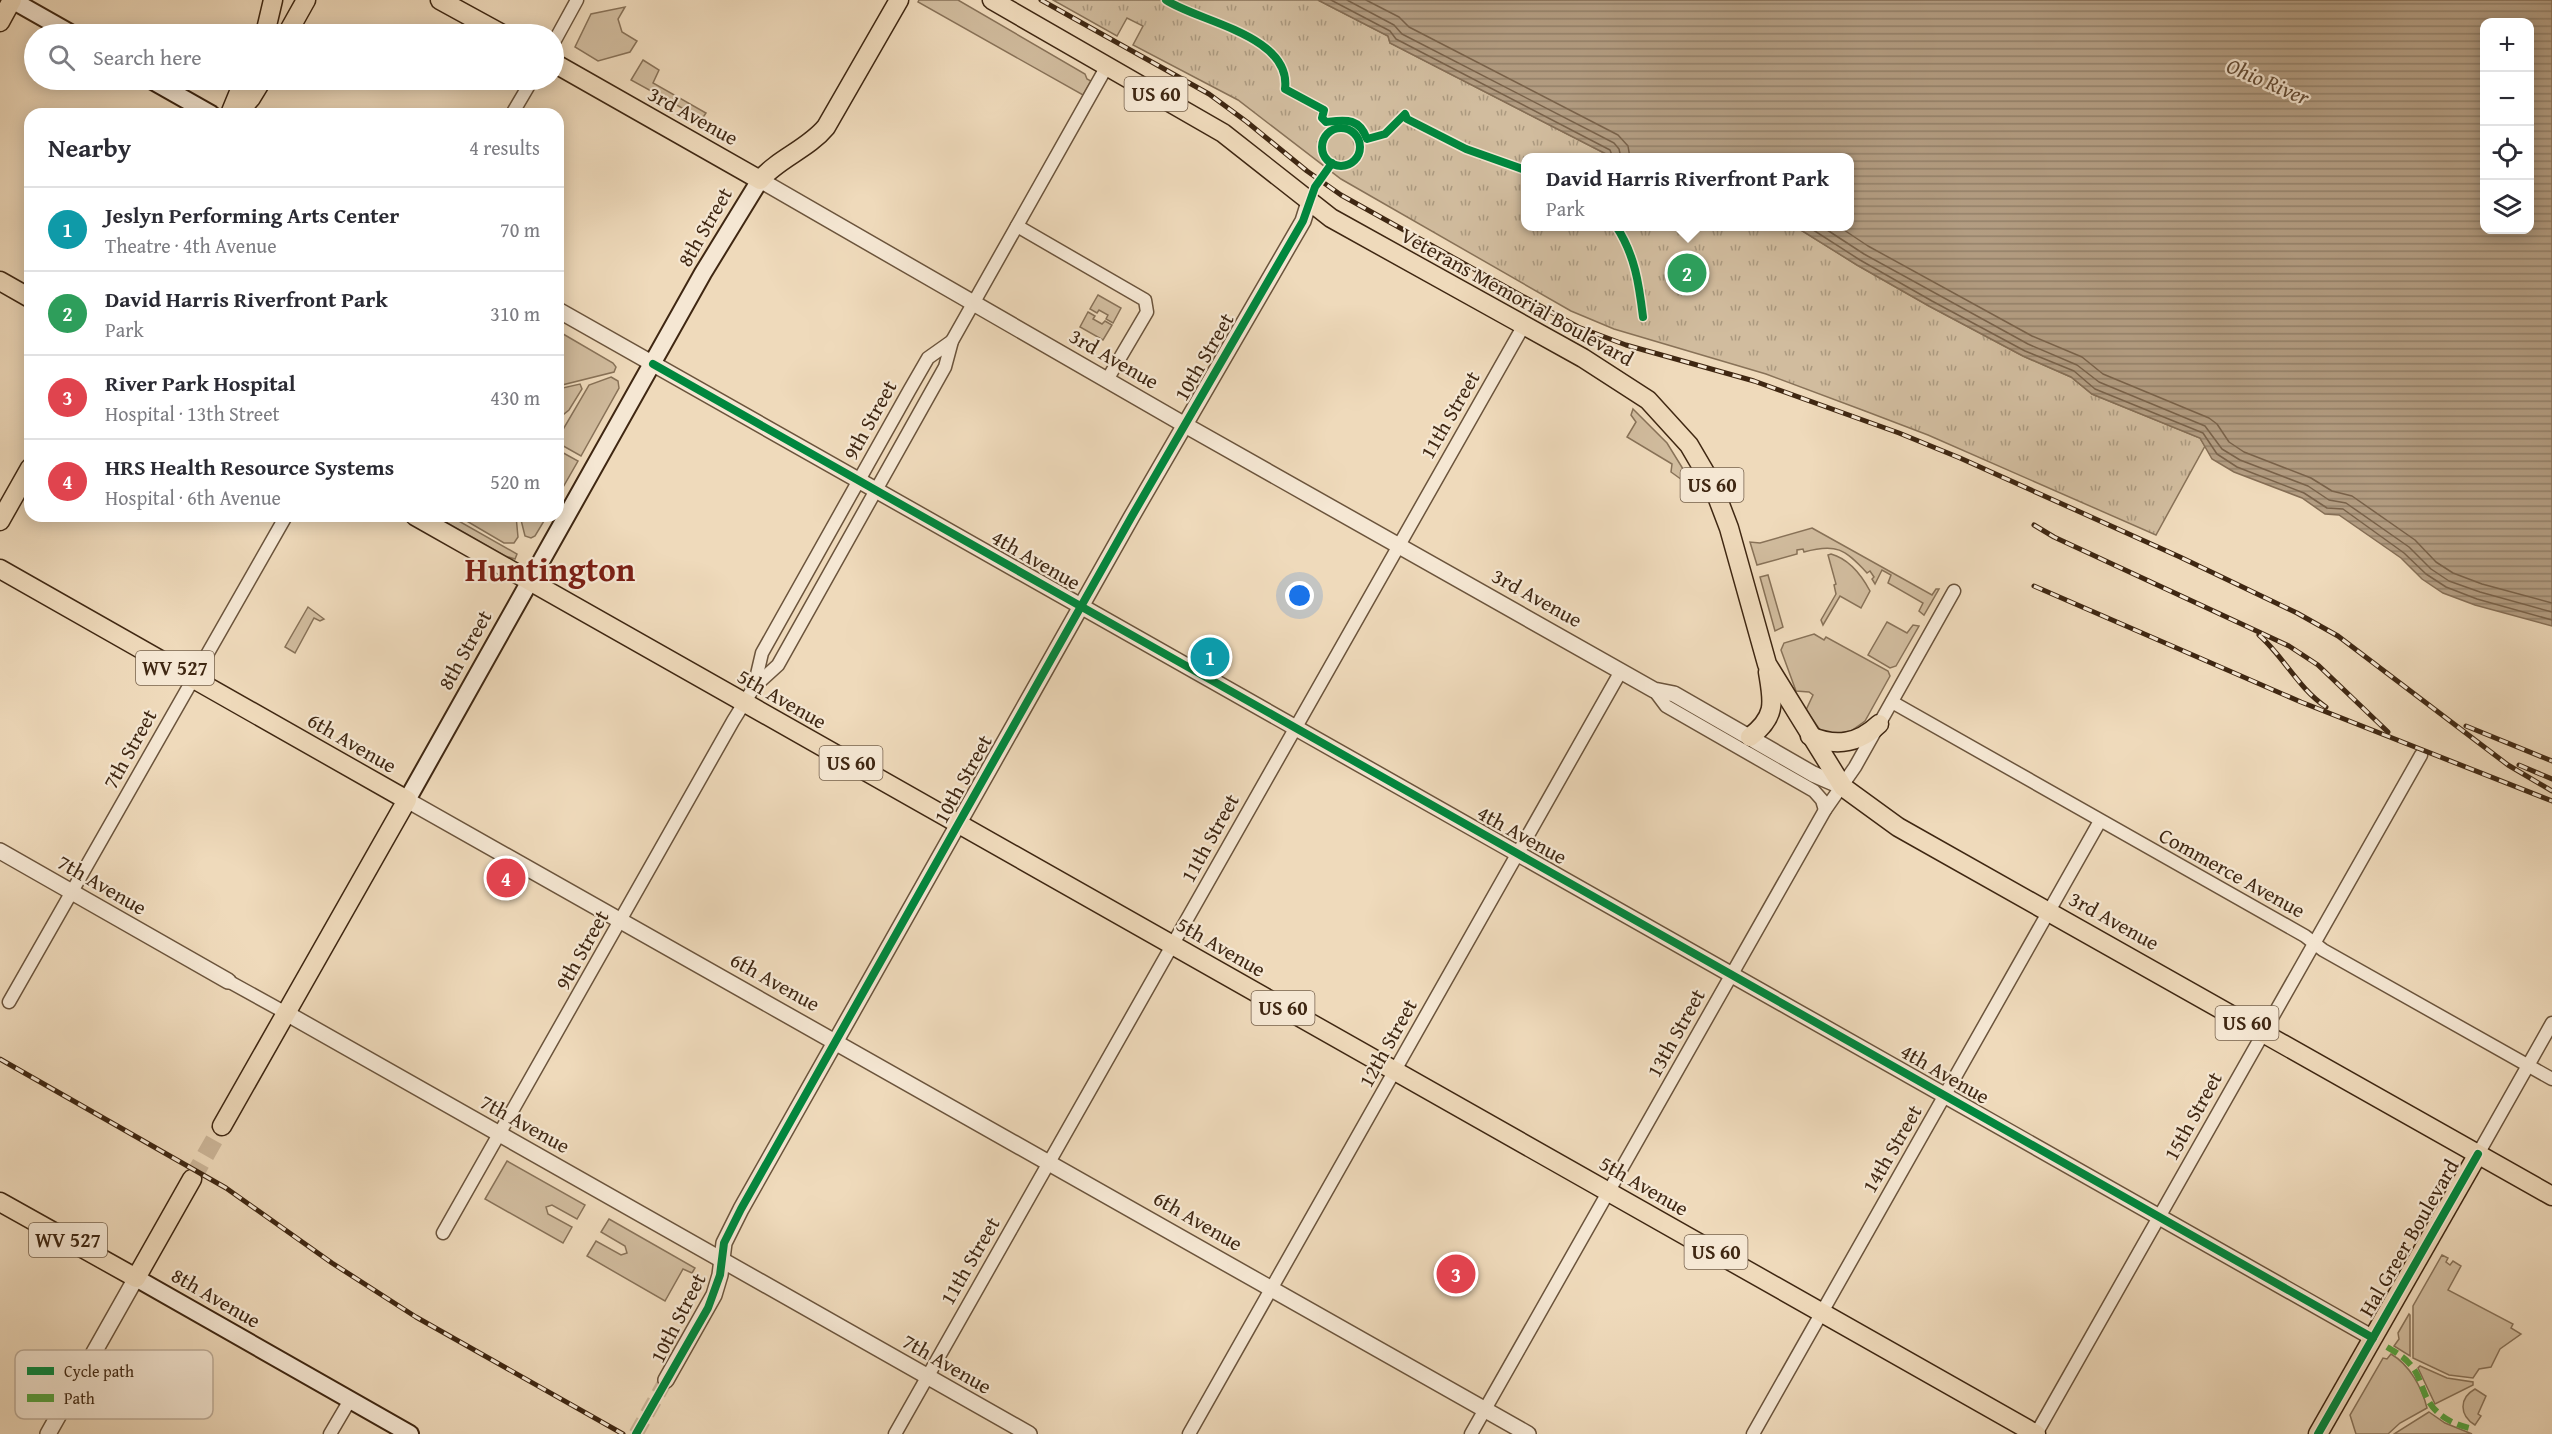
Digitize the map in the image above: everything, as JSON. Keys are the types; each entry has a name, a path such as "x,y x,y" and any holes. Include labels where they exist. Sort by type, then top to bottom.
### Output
{"main road":[{"path":"0,22 12,0 54,24"},
{"path":"267,24 273,0"},
{"path":"293,24 306,0"},
{"path":"428,0 445,2 484,24"},
{"name":"8th Street","path":"564,521 726,234 760,180 775,166 811,143 826,127 898,0"},
{"name":"Veterans Memorial Boulevard","path":"992,0 1222,133 1331,218 1524,325 1640,393 1675,428 1708,477 1724,513 1767,664 1843,788"},
{"name":"3rd Avenue","path":"564,69 760,180"},
{"path":"169,90 200,108"},
{"path":"232,108 240,90"},
{"path":"242,108 256,90"},
{"path":"0,281 24,295"},
{"path":"0,521 24,479"},
{"name":"5th Avenue","path":"426,522 530,581 749,695 959,825 2036,1434"},
{"name":"8th Street","path":"222,1126 563,522"},
{"name":"6th Avenue","path":"0,569 407,800"},
{"path":"1750,736 1764,724 1773,707 1767,664"},
{"path":"1810,736 1829,742 1845,743 1863,737 1879,724"},
{"name":"3rd Avenue","path":"1843,788 1898,827 2552,1196"},
{"name":"Hal Greer Boulevard","path":"2318,1434 2478,1154"},
{"path":"136,1278 192,1179"},
{"name":"8th Avenue","path":"0,1202 410,1434"}],"street":[{"path":"564,24 577,0"},
{"name":"9th Street","path":"749,695 778,665 945,368 952,341 972,304 1107,66"},
{"path":"516,108 526,90"},
{"name":"3rd Avenue","path":"760,180 972,304 1654,690 1674,694 1813,774 1843,788"},
{"name":"10th Street","path":"666,1380 711,1301 720,1275 728,1233 1081,606 1303,221 1309,202"},
{"path":"1017,226 1145,300 1147,312 1107,380"},
{"name":"4th Avenue","path":"564,313 2373,1338"},
{"name":"11th Street","path":"895,1434 1524,325"},
{"name":"9th Street","path":"443,1233 749,695 762,653 928,358 952,341"},
{"name":"7th Street","path":"9,1002 283,522"},
{"name":"13th Street","path":"1471,1434 1825,810 1843,788 1954,591"},
{"name":"12th Street","path":"1189,1434 1621,671"},
{"name":"3rd Avenue","path":"1654,690 1666,706 1815,791 1822,800 1825,810"},
{"name":"Commerce Avenue","path":"1892,702 2552,1079"},
{"name":"15th Street","path":"2036,1434 2421,755"},
{"name":"6th Avenue","path":"407,800 1528,1434"},
{"name":"14th Street","path":"1753,1434 2100,821"},
{"name":"7th Avenue","path":"0,851 1029,1434"},
{"name":"Hal Greer Boulevard","path":"2478,1154 2552,1023"},
{"path":"95,1350 136,1278"},
{"path":"330,1434 350,1400"},
{"path":"48,1434 56,1419"}],"green space":[{"path":"919,0 958,0 1085,74 1091,81 1083,95 918,2"},
{"path":"1053,0 1318,0 1388,36 1390,43 1604,153 1521,153 1521,231 1802,231 1929,306 2023,356 2071,377 2092,394 2200,438 2205,446 2156,535 1928,435 1766,374 1614,329 1571,311 1341,179 1238,100 1133,45 1143,26 1127,18 1117,36"},
{"path":"625,7 618,19 622,32 637,41 630,52 598,61 575,47 591,14"},
{"path":"643,60 659,70 653,83 706,113 702,119 631,80"},
{"path":"1098,295 1121,308 1113,323 1106,319 1108,315 1099,310 1097,313 1090,309"},
{"path":"1088,312 1095,316 1093,319 1102,324 1105,321 1112,325 1103,340 1080,327"},
{"path":"564,334 613,363 616,367 614,372 564,384"},
{"path":"611,377 618,381 619,388 581,456 564,446 564,428 589,385"},
{"path":"580,384 582,389 564,414 564,388"},
{"path":"1633,409 1667,443 1696,490 1671,472 1672,464 1627,437 1636,422 1631,415"},
{"path":"564,453 578,461 564,486"},
{"path":"446,522 461,522 517,554 515,559 505,556"},
{"path":"468,522 517,522 518,537 514,543 504,543"},
{"path":"522,522 543,522 535,536 531,538 525,536"},
{"path":"1812,528 1932,595 1936,589 1939,589 1924,615 1919,611 1923,603 1888,583 1891,575 1882,570 1875,584 1870,571 1867,573 1846,553 1839,550 1824,548 1804,552 1803,549 1797,550 1797,554 1757,565 1750,542 1760,543"},
{"path":"1828,555 1838,556 1854,569 1870,591 1861,608 1840,596 1823,625 1821,620 1836,594 1834,585 1836,584"},
{"path":"1768,575 1783,627 1775,631 1760,577"},
{"path":"308,607 324,619 320,621 314,618 295,653 285,647"},
{"path":"1887,622 1907,633 1913,625 1919,626 1896,666 1890,668 1868,655"},
{"path":"1814,634 1824,640 1826,637 1888,671 1890,676 1865,721 1851,731 1834,734 1820,730 1806,710 1813,695 1809,692 1796,691 1781,650 1784,643"},
{"path":"507,1161 585,1205 577,1219 552,1205 546,1207 548,1214 572,1227 563,1243 485,1199"},
{"path":"609,1219 695,1268 692,1273 683,1269 665,1301 587,1256 596,1241 621,1255 627,1253 625,1246 601,1232"},
{"path":"2442,1255 2448,1258 2446,1262 2450,1265 2453,1261 2461,1266 2448,1290 2513,1324 2511,1328 2521,1334 2500,1349 2491,1367 2479,1369 2473,1378 2449,1375 2413,1358 2413,1306"},
{"path":"2409,1314 2410,1356 2394,1346 2399,1339 2398,1333"},
{"path":"2391,1354 2404,1364 2414,1378 2427,1408 2400,1423 2388,1434 2356,1434 2350,1415 2383,1358 2387,1359"},
{"path":"2420,1366 2447,1378 2473,1382 2473,1385 2435,1404 2418,1368"},
{"path":"2475,1389 2486,1396 2478,1414 2481,1416 2475,1425 2466,1416 2463,1407 2466,1397"},
{"path":"2429,1412 2445,1423 2472,1434 2394,1434"}],"water":[{"name":"Ohio River","path":"1318,0 2552,0 2552,626 2475,605 2443,593 2422,579 2401,558 2339,515 2325,514 2302,498 2234,472 2212,459 2200,438 2092,394 2071,377 2023,356 1929,306 1802,231 1854,231 1854,153 1604,153 1390,43 1388,36"}],"tunnel":[{"path":"192,1179 222,1126"},
{"path":"636,1434 666,1380"}],"railway":[{"path":"1041,0 1209,94 1341,195 1578,327 1626,345 1754,381 1899,433 2180,557 2297,613 2338,636 2508,765 2552,791"},
{"path":"2034,525 2054,537 2289,646 2318,665 2388,732"},
{"path":"2034,586 2301,702 2552,801"},
{"path":"2259,635 2307,691 2326,707"},
{"path":"2466,726 2552,761"},
{"path":"2519,765 2552,779"},
{"path":"0,1059 226,1188 332,1263 416,1317 623,1434"}],"marked path":[{"path":"2387,1347 2410,1364 2425,1394 2438,1413 2457,1424 2473,1429"}],"cycle path":[{"path":"1166,0 1239,32 1274,55 1283,71 1285,89 1324,110 1322,118 1326,122 1351,121 1356,123 1367,139 1385,134 1405,114 1407,119 1466,149 1521,169"},
{"path":"1341,128 1354,134 1360,147 1354,160 1341,166 1328,160 1322,147 1328,134 1341,128"},
{"path":"636,1434 708,1308 720,1275 724,1243 741,1209 1132,516 1303,221 1315,187 1332,163"},
{"path":"1619,231 1632,259 1643,317"},
{"path":"653,364 2373,1338"},
{"path":"2318,1434 2478,1154"}],"place":[{"name":"David Harris Riverfront Park","path":"1687,273"},
{"name":"Jeslyn Performing Arts Center","path":"1210,657"},
{"name":"HRS Health Resource Systems","path":"506,878"},
{"name":"River Park Hospital","path":"1456,1274"}],"district":[{"name":"Huntington","path":"550,569"}]}
